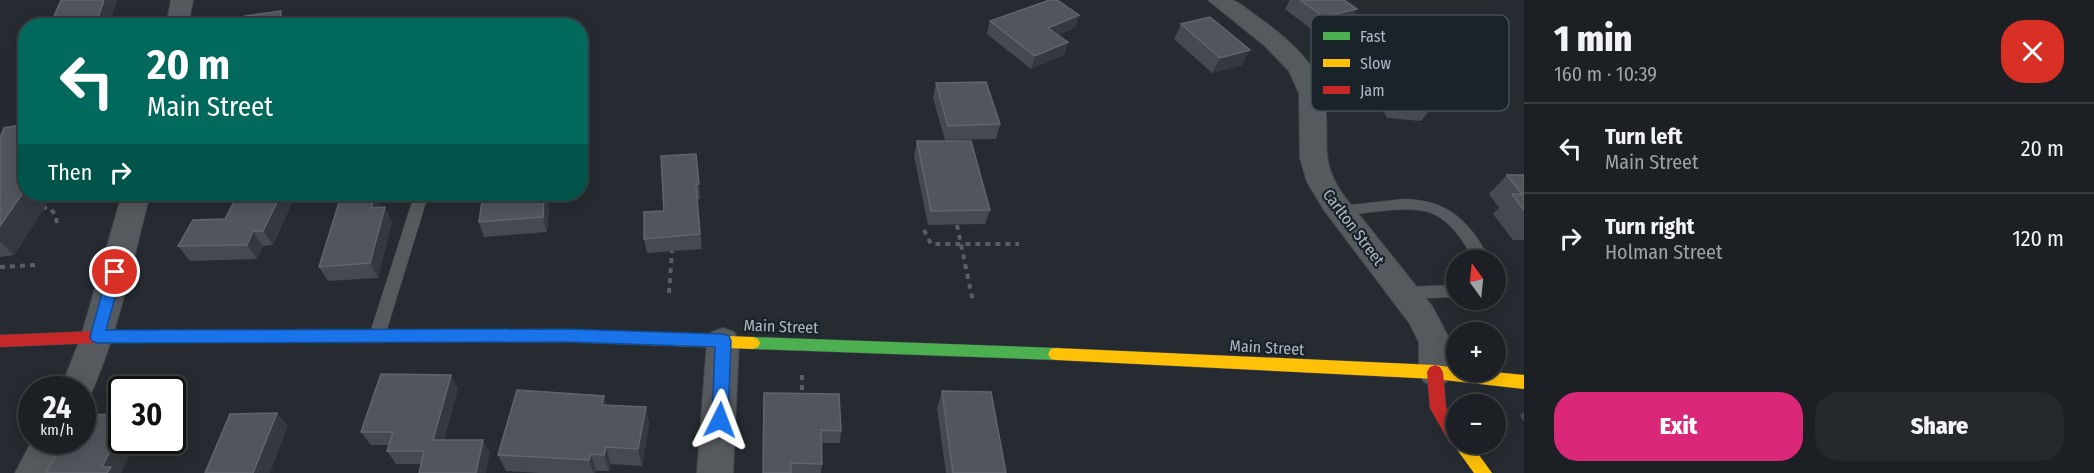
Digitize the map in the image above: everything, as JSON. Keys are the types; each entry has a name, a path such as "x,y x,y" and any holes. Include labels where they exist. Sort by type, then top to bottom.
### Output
{"main road":[{"name":"Main Street","path":"0,341 97,337 567,336 1115,355 1435,372 1524,382"},
{"path":"1435,372 1434,396 1438,411 1446,425"},
{"path":"1469,454 1484,473"}],"street":[{"path":"179,18 182,0"},
{"name":"Carlton Street","path":"1219,0 1252,24 1295,64 1304,75 1311,93"},
{"name":"Carlton Street","path":"1312,111 1313,159 1322,185 1421,315 1435,342 1435,372"},
{"path":"82,376 97,337 134,201"},
{"path":"715,473 723,341"},
{"path":"33,473 43,454"}],"lane":[{"path":"377,336 419,201"},
{"path":"1341,211 1413,205 1438,209 1458,224 1476,250"},
{"path":"1405,293 1446,291"}],"path":[{"path":"42,207 51,209 56,216 57,228"},
{"path":"957,225 973,302"},
{"path":"924,230 931,244 1019,244"},
{"path":"669,293 672,251"},
{"path":"0,267 36,265"},
{"path":"802,368 802,407"}],"building":[{"path":"61,0 104,0 98,18 53,18"},
{"path":"1050,0 1057,0 1079,15 1048,28 1068,42 1035,56 990,21"},
{"path":"1300,0 1344,0 1357,9 1332,15 1321,15"},
{"path":"281,11 280,18 245,18 245,16"},
{"path":"1210,17 1250,50 1220,58 1181,24"},
{"path":"986,82 1000,124 948,126 936,83"},
{"path":"18,125 18,200 0,226 0,138 4,128"},
{"path":"917,141 971,141 990,210 931,211"},
{"path":"696,154 700,234 644,239 644,212 664,211 661,156"},
{"path":"1507,175 1524,175 1524,210 1512,194 1522,194"},
{"path":"234,201 278,201 263,231 253,231 247,245 178,246 193,220 225,219"},
{"path":"339,201 373,201 371,208 385,207 370,263 319,267"},
{"path":"482,201 544,201 543,217 479,222"},
{"path":"381,374 451,375 433,440 483,440 476,473 419,473 424,451 387,451 393,432 361,432"},
{"path":"517,390 604,396 602,405 646,407 638,449 606,447 604,455 591,454 589,460 498,455"},
{"path":"942,391 991,392 1006,473 953,473"},
{"path":"764,393 839,394 841,431 821,430 822,464 791,463 791,473 763,473"},
{"path":"277,413 253,473 205,473 230,414"},
{"path":"108,414 109,454 102,467 111,467 107,473 46,473 57,454 96,454 96,415"}],"traffic: fast":[{"path":"753,343 1056,354"}],"traffic: slow":[{"path":"386,336 567,336 753,343"},
{"path":"1056,354 1435,372 1524,382"},
{"path":"1469,454 1484,473"}],"traffic: jam":[{"path":"0,341 97,337 386,336"},
{"path":"1435,372 1438,408 1446,421"}],"route":[{"path":"115,272 97,337 567,336 723,341 720,420"}]}
